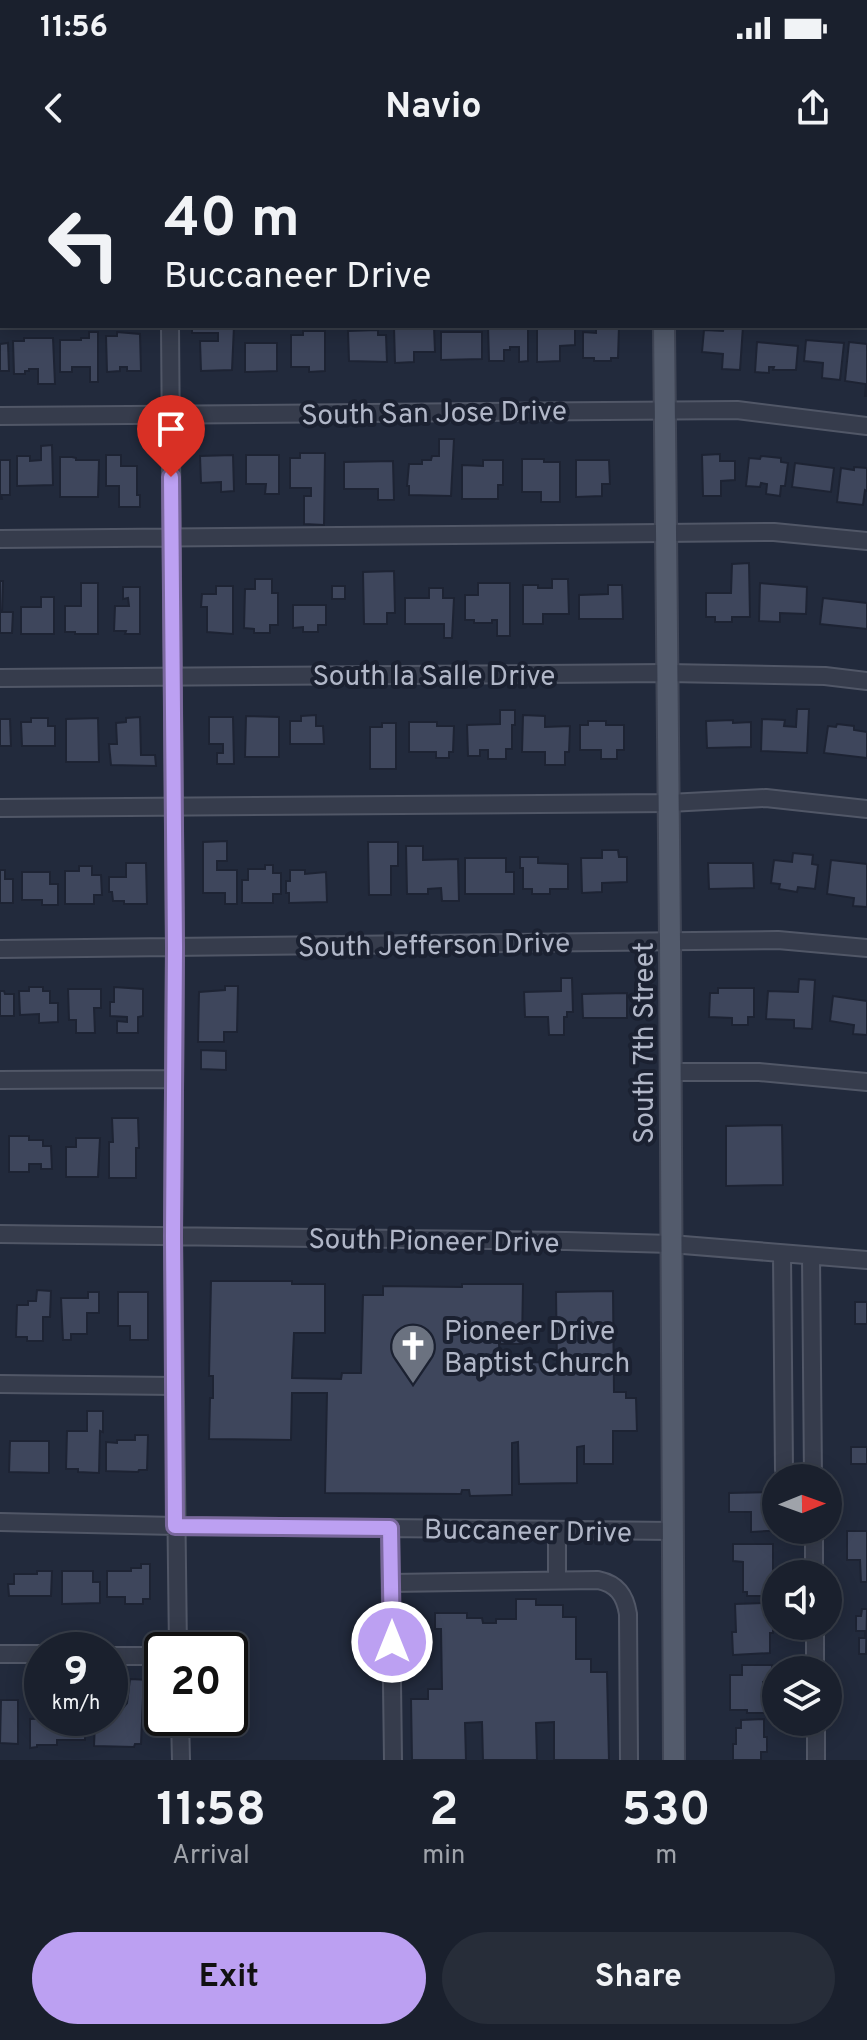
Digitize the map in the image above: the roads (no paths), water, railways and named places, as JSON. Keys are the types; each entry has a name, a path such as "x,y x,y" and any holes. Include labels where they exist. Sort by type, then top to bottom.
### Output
{"main road":[{"name":"South 7th Street","path":"664,328 674,1760"}],"street":[{"path":"170,328 178,1632"},
{"name":"South San Jose Drive","path":"0,416 737,410 867,426"},
{"path":"0,539 774,532 867,541"},
{"name":"South la Salle Drive","path":"0,678 668,673 781,674 867,681"},
{"path":"0,808 669,803 766,798 867,809"},
{"name":"South Jefferson Drive","path":"0,949 778,940 867,948"},
{"path":"671,1072 759,1072 867,1082"},
{"path":"0,1080 174,1079"},
{"name":"South Pioneer Drive","path":"0,1234 671,1244 867,1260"},
{"path":"782,1254 784,1464"},
{"path":"811,1256 813,1464"},
{"path":"0,1384 174,1386"},
{"name":"Buccaneer Drive","path":"0,1522 672,1531"},
{"path":"390,1528 393,1760"},
{"path":"557,1530 557,1580"},
{"path":"391,1583 598,1580 620,1590 626,1602 629,1760"},
{"path":"0,1654 24,1654"},
{"path":"180,1736 181,1760"},
{"path":"816,1736 816,1760"}],"place":[{"name":"Pioneer Drive Baptist Church","path":"413,1385"}]}
